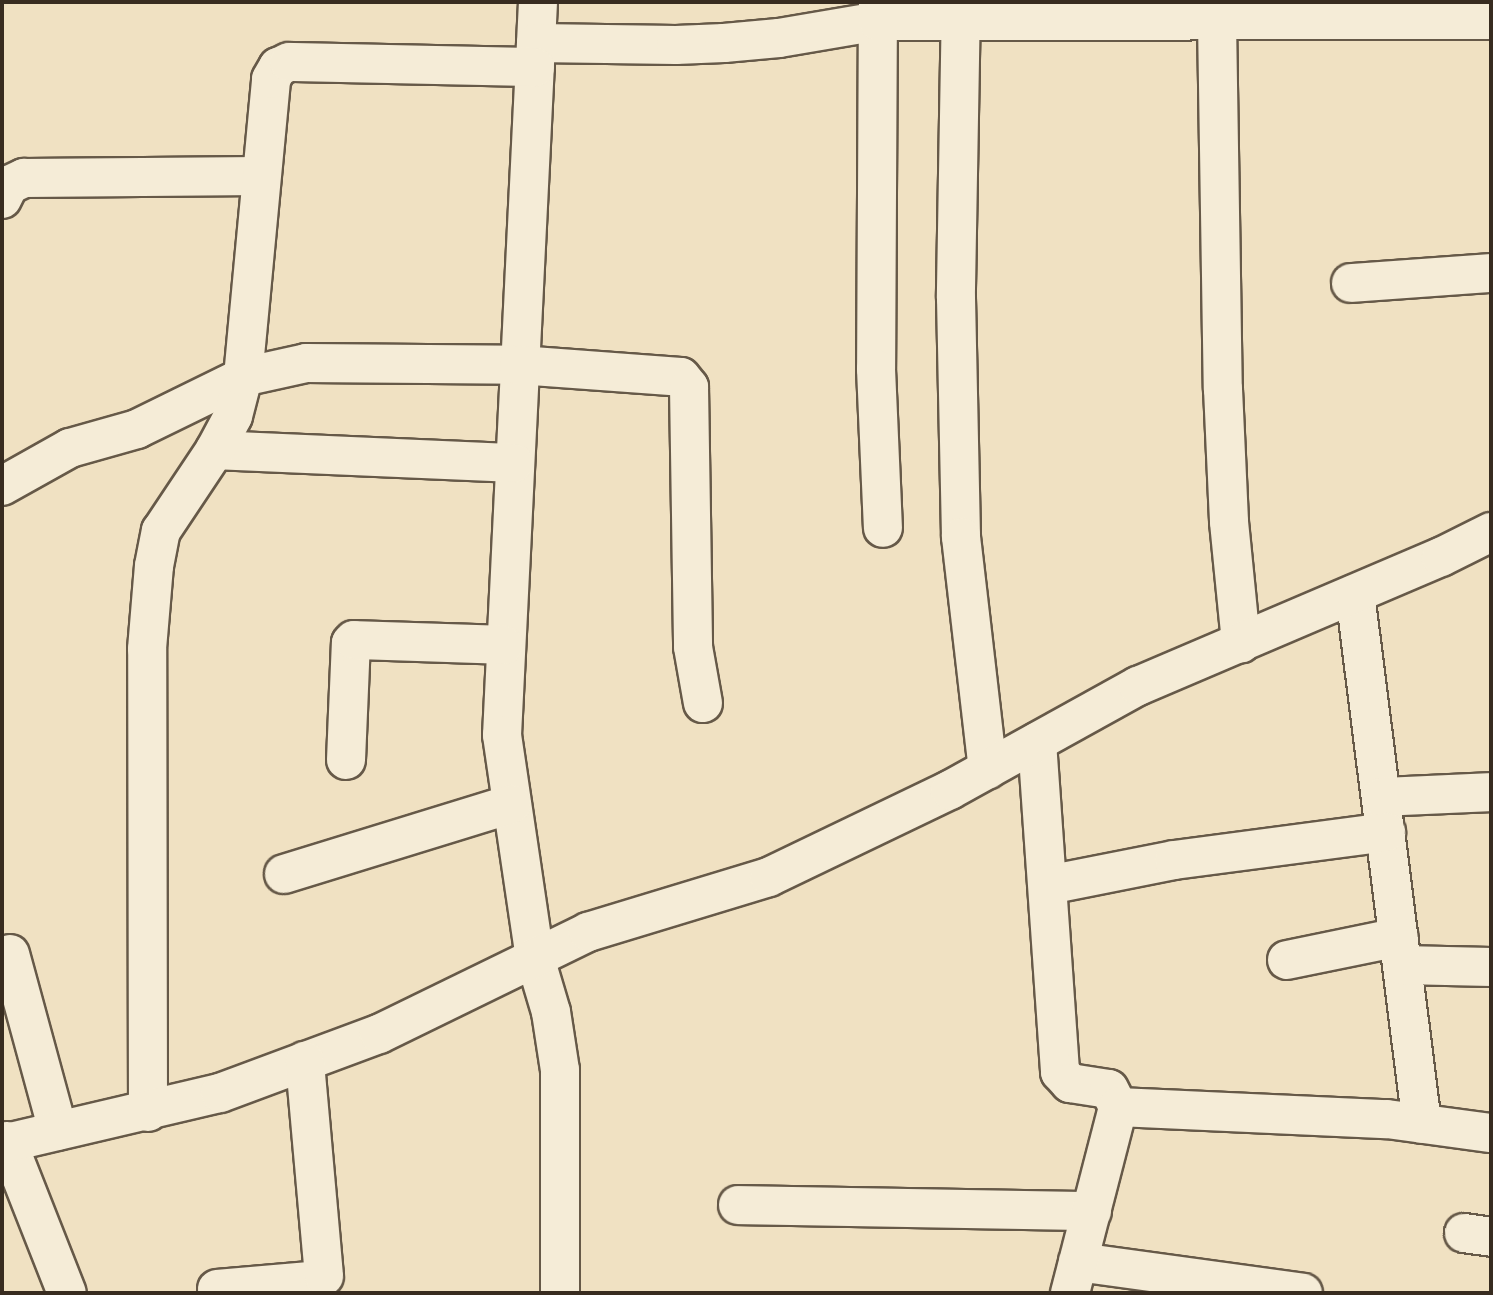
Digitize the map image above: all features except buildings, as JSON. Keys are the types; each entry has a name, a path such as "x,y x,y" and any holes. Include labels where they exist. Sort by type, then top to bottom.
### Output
{"street":[{"path":"538,2 504,645 502,735 535,958 551,1012 560,1070 559,1293"},
{"path":"878,11 876,369 883,528"},
{"path":"148,1112 149,611 161,531 215,450 233,416 243,377 256,273 261,176 271,79 278,67 289,62 536,55 779,38 878,11 1217,21 1491,20"},
{"path":"961,12 956,299 961,537 988,769"},
{"path":"1217,21 1223,389 1229,522 1241,643"},
{"path":"2,199 9,185 24,178 261,176"},
{"path":"1351,283 1491,273"},
{"path":"2,486 70,448 137,429 243,377 306,363 519,365 671,374 686,381 693,647 703,703"},
{"path":"215,450 514,463"},
{"path":"67,1293 4,1143 148,1112 220,1093 379,1034 588,932 769,877 988,769 1138,686 1441,557 1491,532"},
{"path":"1355,594 1422,1124"},
{"path":"346,760 351,643 354,640 504,645"},
{"path":"1037,742 1060,1072 1070,1083 1109,1089 1118,1107 1074,1278 1303,1293"},
{"path":"1048,886 1491,792"},
{"path":"284,874 511,804"},
{"path":"1287,960 1401,951 1491,967"},
{"path":"10,954 58,1131"},
{"path":"217,1289 319,1280 324,1276 305,1061"},
{"path":"1118,1107 1387,1119 1491,1133"},
{"path":"738,1205 1092,1211"}]}
